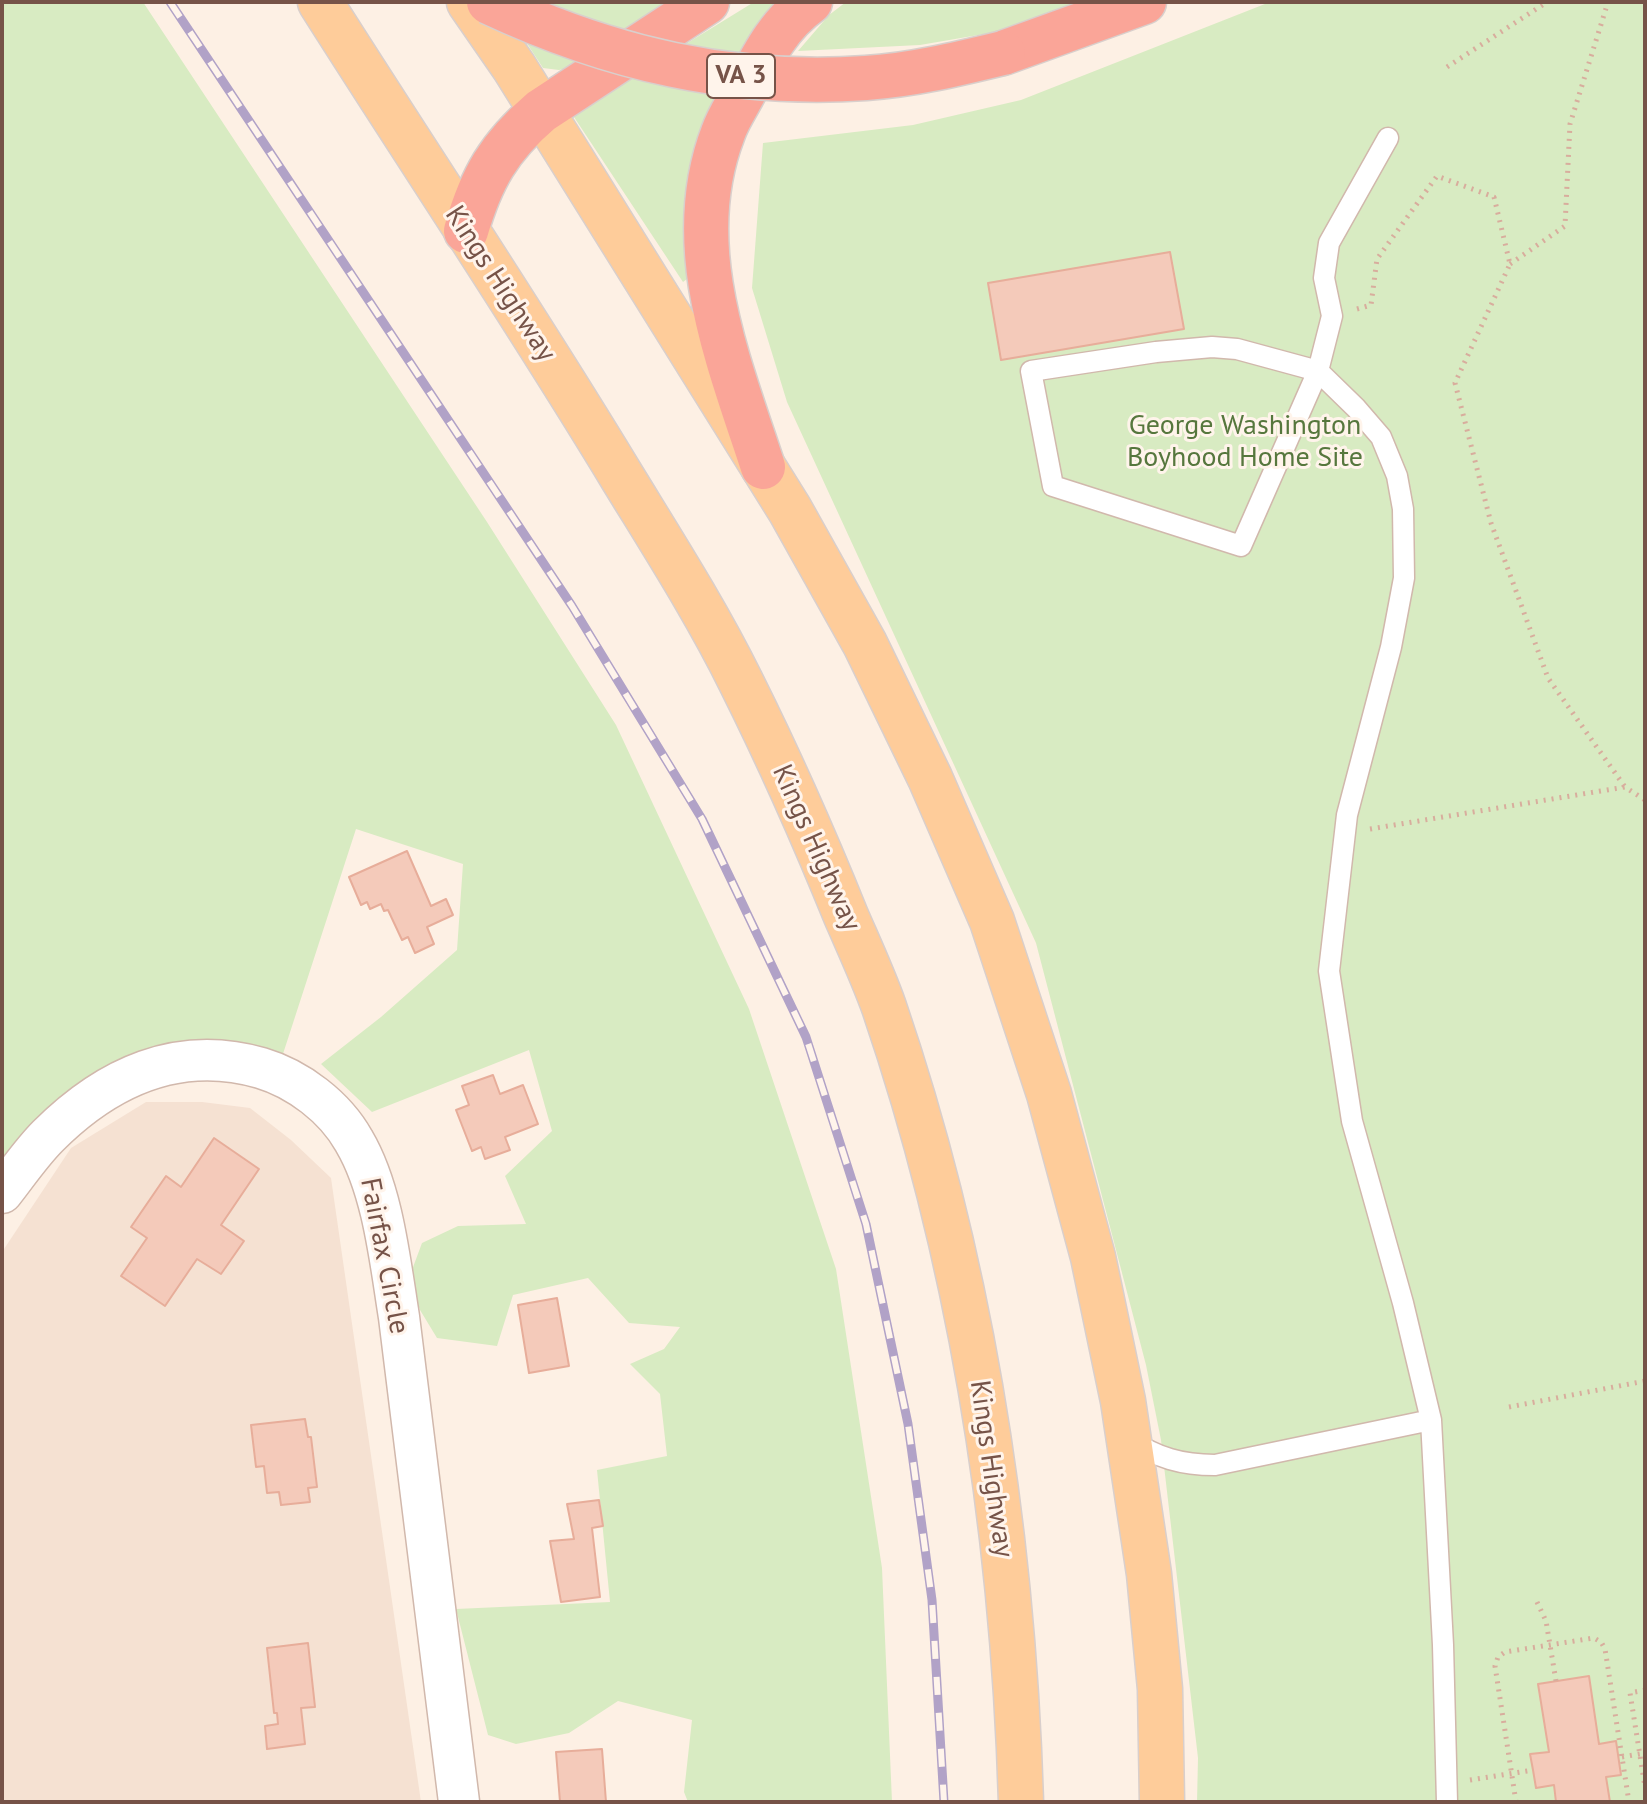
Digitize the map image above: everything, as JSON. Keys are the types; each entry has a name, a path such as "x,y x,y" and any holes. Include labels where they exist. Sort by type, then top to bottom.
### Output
{"highway":[{"name":"VA 3","path":"489,2 571,35 659,63 713,74 793,80 868,78 933,69 1003,53 1144,2"},
{"path":"466,231 476,196 493,162 517,132 541,111 707,2"},
{"path":"763,467 722,340 704,236 710,184 723,133 772,39 792,15 810,2"}],"main road":[{"name":"Kings Highway","path":"320,2 587,418 681,574 739,678 815,839 883,1004 929,1156 960,1282 987,1424 1008,1586 1021,1802"},
{"path":"469,2 541,111 790,510 865,644 930,778 996,934 1049,1094 1089,1243 1128,1439 1149,1574 1160,1689 1162,1802"}],"street":[{"name":"Fairfax Circle","path":"2,1193 46,1137 83,1105 125,1079 162,1064 186,1060 235,1060 297,1083 331,1110 354,1139 370,1173 399,1317 459,1802"}],"lane":[{"path":"1388,138 1329,243 1324,278 1332,316 1318,371 1241,546 1053,486 1031,371 1156,352 1212,347 1237,349 1318,371 1381,437 1397,476 1406,546 1404,578 1391,647 1347,815 1329,971 1352,1121 1403,1303 1431,1420 1447,1793"},
{"path":"1128,1439 1166,1459 1190,1465 1215,1465 1431,1420"}],"path":[{"path":"1447,67 1547,2"},
{"path":"1608,2 1570,124 1565,226 1510,264 1455,383 1491,523 1548,678 1625,787 1645,800"},
{"path":"1371,305 1377,259 1437,176 1494,197 1510,264"},
{"path":"1345,833 1625,787"},
{"path":"1509,1407 1645,1381"},
{"path":"1537,1602 1546,1621 1556,1681"},
{"path":"1516,1802 1496,1662 1500,1653 1594,1638 1604,1645 1629,1802"},
{"path":"1645,1690 1630,1693 1645,1787"},
{"path":"1622,1757 1642,1754"},
{"path":"1447,1793 1512,1773 1533,1770"}],"shaded area":[{"path":"146,1102 202,1102 250,1108 291,1140 331,1178 421,1802 2,1802 2,1252 71,1148"}],"green space":[{"path":"2,2 143,2 487,522 616,725 749,1009 836,1269 882,1568 892,1802 688,1802 684,1792 692,1720 618,1701 569,1733 516,1744 488,1735 456,1609 610,1602 597,1470 667,1456 660,1394 630,1364 664,1349 680,1327 629,1323 588,1278 513,1295 497,1346 437,1338 420,1310 409,1278 422,1243 458,1226 526,1224 505,1176 552,1131 529,1050 372,1112 321,1064 381,1017 457,950 463,864 356,829 281,1060 167,1047 2,1175"},
{"path":"500,2 671,2 568,68 559,70 543,68"},
{"path":"754,2 788,2 687,195 687,279 683,282 572,114"},
{"path":"846,2 1077,2 996,32 920,45 798,51 829,15"},
{"name":"George Washington Boyhood Home Site","path":"1270,2 1645,2 1645,1802 1197,1802 1198,1758 1161,1440 1146,1365 1036,943 787,402 752,288 763,143 913,125 1021,100"}],"building":[{"path":"1170,252 1184,329 1001,360 988,283"},
{"path":"407,851 431,906 446,899 453,915 427,927 434,944 415,953 408,937 402,940 388,910 384,911 381,904 370,909 367,902 361,905 349,877"},
{"path":"493,1075 500,1094 523,1085 538,1124 505,1137 510,1150 485,1159 481,1147 472,1151 456,1110 469,1105 462,1086"},
{"path":"214,1138 259,1169 221,1225 244,1241 221,1274 197,1259 165,1306 121,1276 147,1238 131,1227 166,1176 181,1187"},
{"path":"557,1298 569,1366 529,1373 518,1305"},
{"path":"305,1419 308,1437 311,1437 317,1487 308,1488 310,1502 281,1505 279,1492 267,1493 264,1466 256,1467 251,1425"},
{"path":"599,1500 603,1526 592,1528 600,1597 561,1602 550,1541 574,1539 567,1504"},
{"path":"308,1643 315,1707 301,1708 305,1744 267,1749 265,1726 278,1724 267,1648"},
{"path":"1589,1676 1599,1744 1616,1741 1621,1775 1606,1777 1610,1802 1556,1802 1554,1785 1536,1788 1530,1754 1549,1752 1538,1684"},
{"path":"602,1749 606,1802 560,1802 556,1752"}],"railway":[{"path":"170,2 572,606 702,819 806,1037 866,1224 908,1424 932,1600 944,1802"}]}
